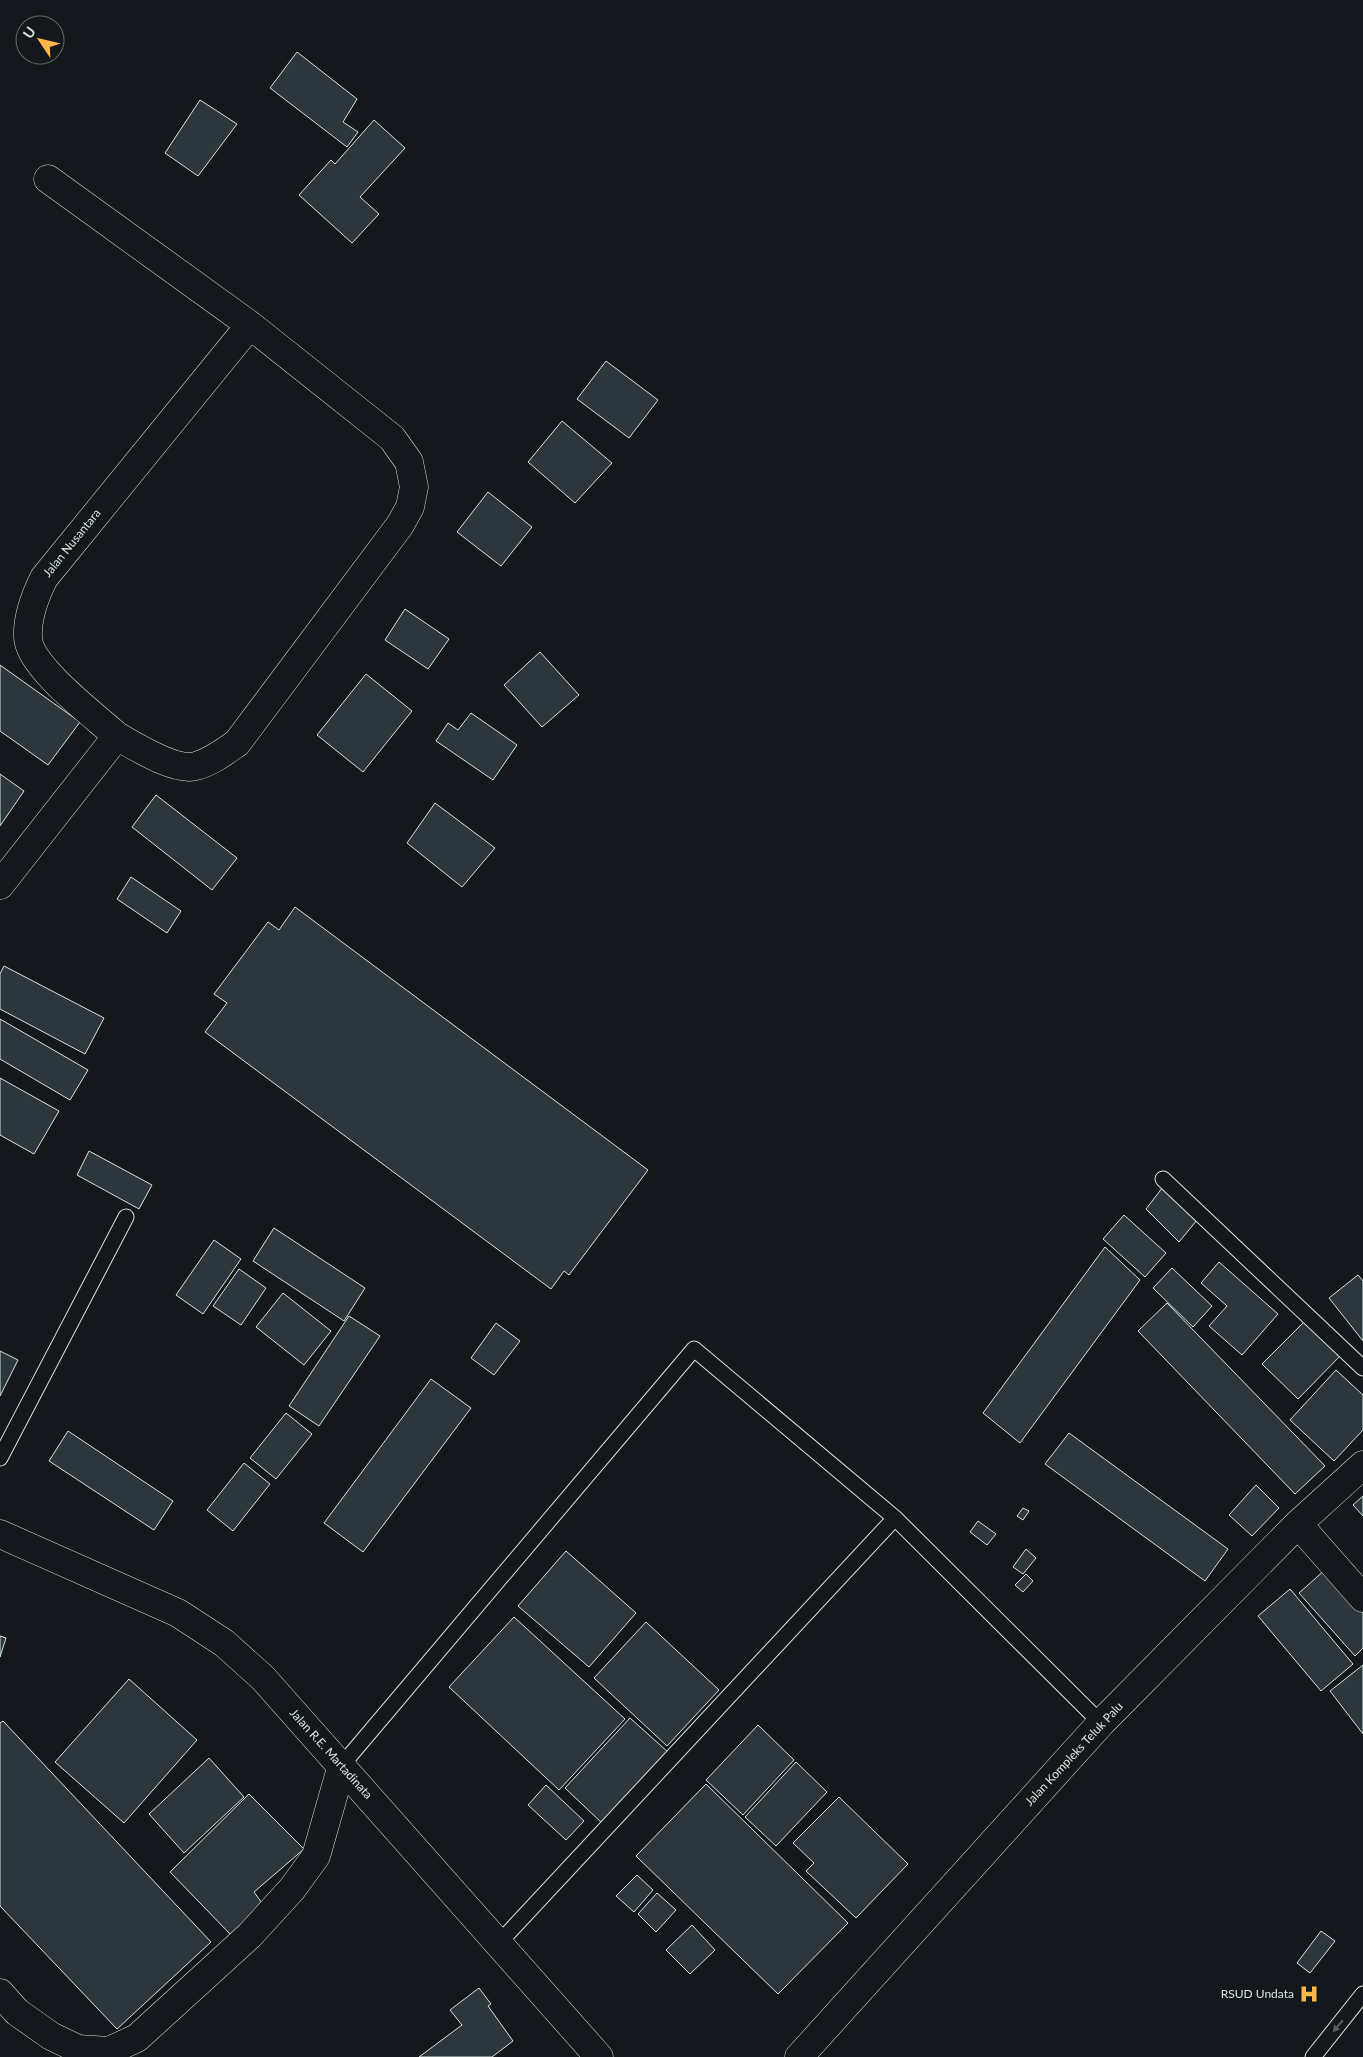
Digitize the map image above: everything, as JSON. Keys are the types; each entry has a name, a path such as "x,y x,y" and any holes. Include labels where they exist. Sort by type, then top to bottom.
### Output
{"main road":[{"name":"Jalan Nusantara","path":"48,179 250,325 392,438 409,462 414,487 410,507 400,525 237,744 214,759 194,767 172,764 117,736 45,670 32,654 28,638 30,611 44,578 250,325"},
{"path":"0,885 117,736"},
{"name":"Jalan Kompleks Teluk Palu","path":"799,2057 1101,1723 1298,1524 1363,1464"},
{"path":"1298,1524 1363,1598"},
{"name":"Jalan R.E. Martadinata","path":"0,1534 178,1613 216,1638 264,1678 599,2057"},
{"path":"0,1993 17,2012 51,2036 78,2049 109,2051 137,2038 250,1935 292,1890 316,1856 342,1765"}],"lane":[{"path":"1163,1179 1363,1368"},
{"path":"0,1458 126,1217"},
{"path":"342,1765 694,1349 895,1518 1101,1723"},
{"path":"499,1943 895,1518"},
{"path":"1312,2057 1363,1994"}],"building":[{"path":"297,52 357,99 343,122 358,132 347,147 270,88"},
{"path":"200,100 237,124 198,176 165,153"},
{"path":"374,120 405,148 360,197 379,214 352,243 299,195 331,160 335,164"},
{"path":"606,361 658,400 629,438 577,399"},
{"path":"562,421 612,463 575,503 528,462"},
{"path":"488,492 532,527 501,566 457,532"},
{"path":"405,609 449,639 428,669 385,640"},
{"path":"540,652 579,695 542,727 504,685"},
{"path":"0,665 80,722 48,765 0,731"},
{"path":"366,674 412,711 363,772 317,735"},
{"path":"471,713 517,745 493,780 436,741 448,723 458,730"},
{"path":"0,774 24,791 0,826"},
{"path":"156,795 237,858 212,890 132,827"},
{"path":"435,803 495,848 462,887 407,843"},
{"path":"131,877 181,911 167,933 117,899"},
{"path":"295,907 648,1170 569,1275 564,1271 551,1289 205,1032 227,1003 214,994 268,922 279,930"},
{"path":"4,966 104,1018 85,1054 0,1009 0,974"},
{"path":"0,1019 88,1070 70,1100 0,1059"},
{"path":"0,1078 59,1111 34,1154 0,1135"},
{"path":"89,1151 152,1185 139,1209 77,1175"},
{"path":"1163,1187 1197,1220 1179,1242 1146,1209"},
{"path":"1124,1215 1166,1253 1145,1277 1103,1239"},
{"path":"274,1228 365,1288 344,1321 253,1261"},
{"path":"214,1240 241,1259 203,1314 176,1295"},
{"path":"1105,1247 1140,1280 1020,1443 983,1413"},
{"path":"1219,1262 1278,1314 1242,1355 1209,1326 1227,1306 1201,1283"},
{"path":"1172,1268 1212,1306 1193,1327 1153,1288"},
{"path":"239,1269 266,1288 241,1325 213,1306"},
{"path":"1358,1275 1363,1281 1363,1341 1329,1298"},
{"path":"283,1293 331,1331 304,1365 256,1327"},
{"path":"1167,1303 1325,1466 1295,1494 1138,1331"},
{"path":"349,1316 380,1336 319,1426 289,1406"},
{"path":"1306,1320 1342,1354 1298,1399 1262,1364"},
{"path":"496,1323 520,1341 494,1375 471,1358"},
{"path":"0,1351 18,1360 0,1396"},
{"path":"1336,1370 1363,1395 1363,1430 1334,1461 1290,1420"},
{"path":"431,1379 471,1408 363,1552 324,1523"},
{"path":"286,1413 312,1434 276,1479 250,1458"},
{"path":"68,1431 173,1501 154,1530 49,1461"},
{"path":"1069,1433 1228,1549 1205,1581 1045,1464"},
{"path":"244,1463 270,1484 233,1531 207,1510"},
{"path":"1256,1485 1279,1508 1252,1536 1229,1515"},
{"path":"1363,1496 1363,1516 1353,1505"},
{"path":"1023,1508 1029,1511 1023,1520 1017,1516"},
{"path":"978,1521 996,1534 987,1545 970,1532"},
{"path":"1026,1549 1036,1558 1023,1574 1013,1567"},
{"path":"566,1551 636,1613 589,1667 518,1606"},
{"path":"1327,1568 1363,1608 1363,1648 1355,1656 1299,1593"},
{"path":"1026,1574 1033,1581 1023,1592 1015,1585"},
{"path":"1290,1589 1353,1664 1321,1691 1258,1616"},
{"path":"514,1617 625,1719 559,1790 449,1687"},
{"path":"646,1622 719,1690 667,1746 594,1678"},
{"path":"0,1636 6,1638 0,1657"},
{"path":"1363,1665 1363,1734 1330,1691"},
{"path":"129,1679 197,1740 124,1823 55,1762"},
{"path":"630,1718 669,1753 603,1824 565,1788"},
{"path":"3,1721 211,1942 117,2029 0,1906 0,1723"},
{"path":"758,1725 794,1760 743,1815 706,1780"},
{"path":"209,1758 244,1797 184,1853 149,1814"},
{"path":"796,1762 827,1792 776,1846 745,1817"},
{"path":"706,1784 848,1923 778,1994 636,1856"},
{"path":"546,1785 584,1821 566,1840 528,1805"},
{"path":"249,1794 304,1849 254,1892 262,1903 232,1936 170,1872"},
{"path":"839,1797 908,1864 856,1918 806,1871 814,1863 793,1843"},
{"path":"637,1875 653,1890 634,1912 616,1896"},
{"path":"657,1893 676,1910 656,1932 638,1914"},
{"path":"692,1925 715,1950 690,1974 666,1950"},
{"path":"1321,1931 1335,1941 1310,1973 1297,1963"},
{"path":"479,1988 491,2004 488,2006 513,2041 492,2057 419,2057 462,2025 450,2010"}],"place":[{"name":"RSUD Undata","path":"1309,1994"}]}
